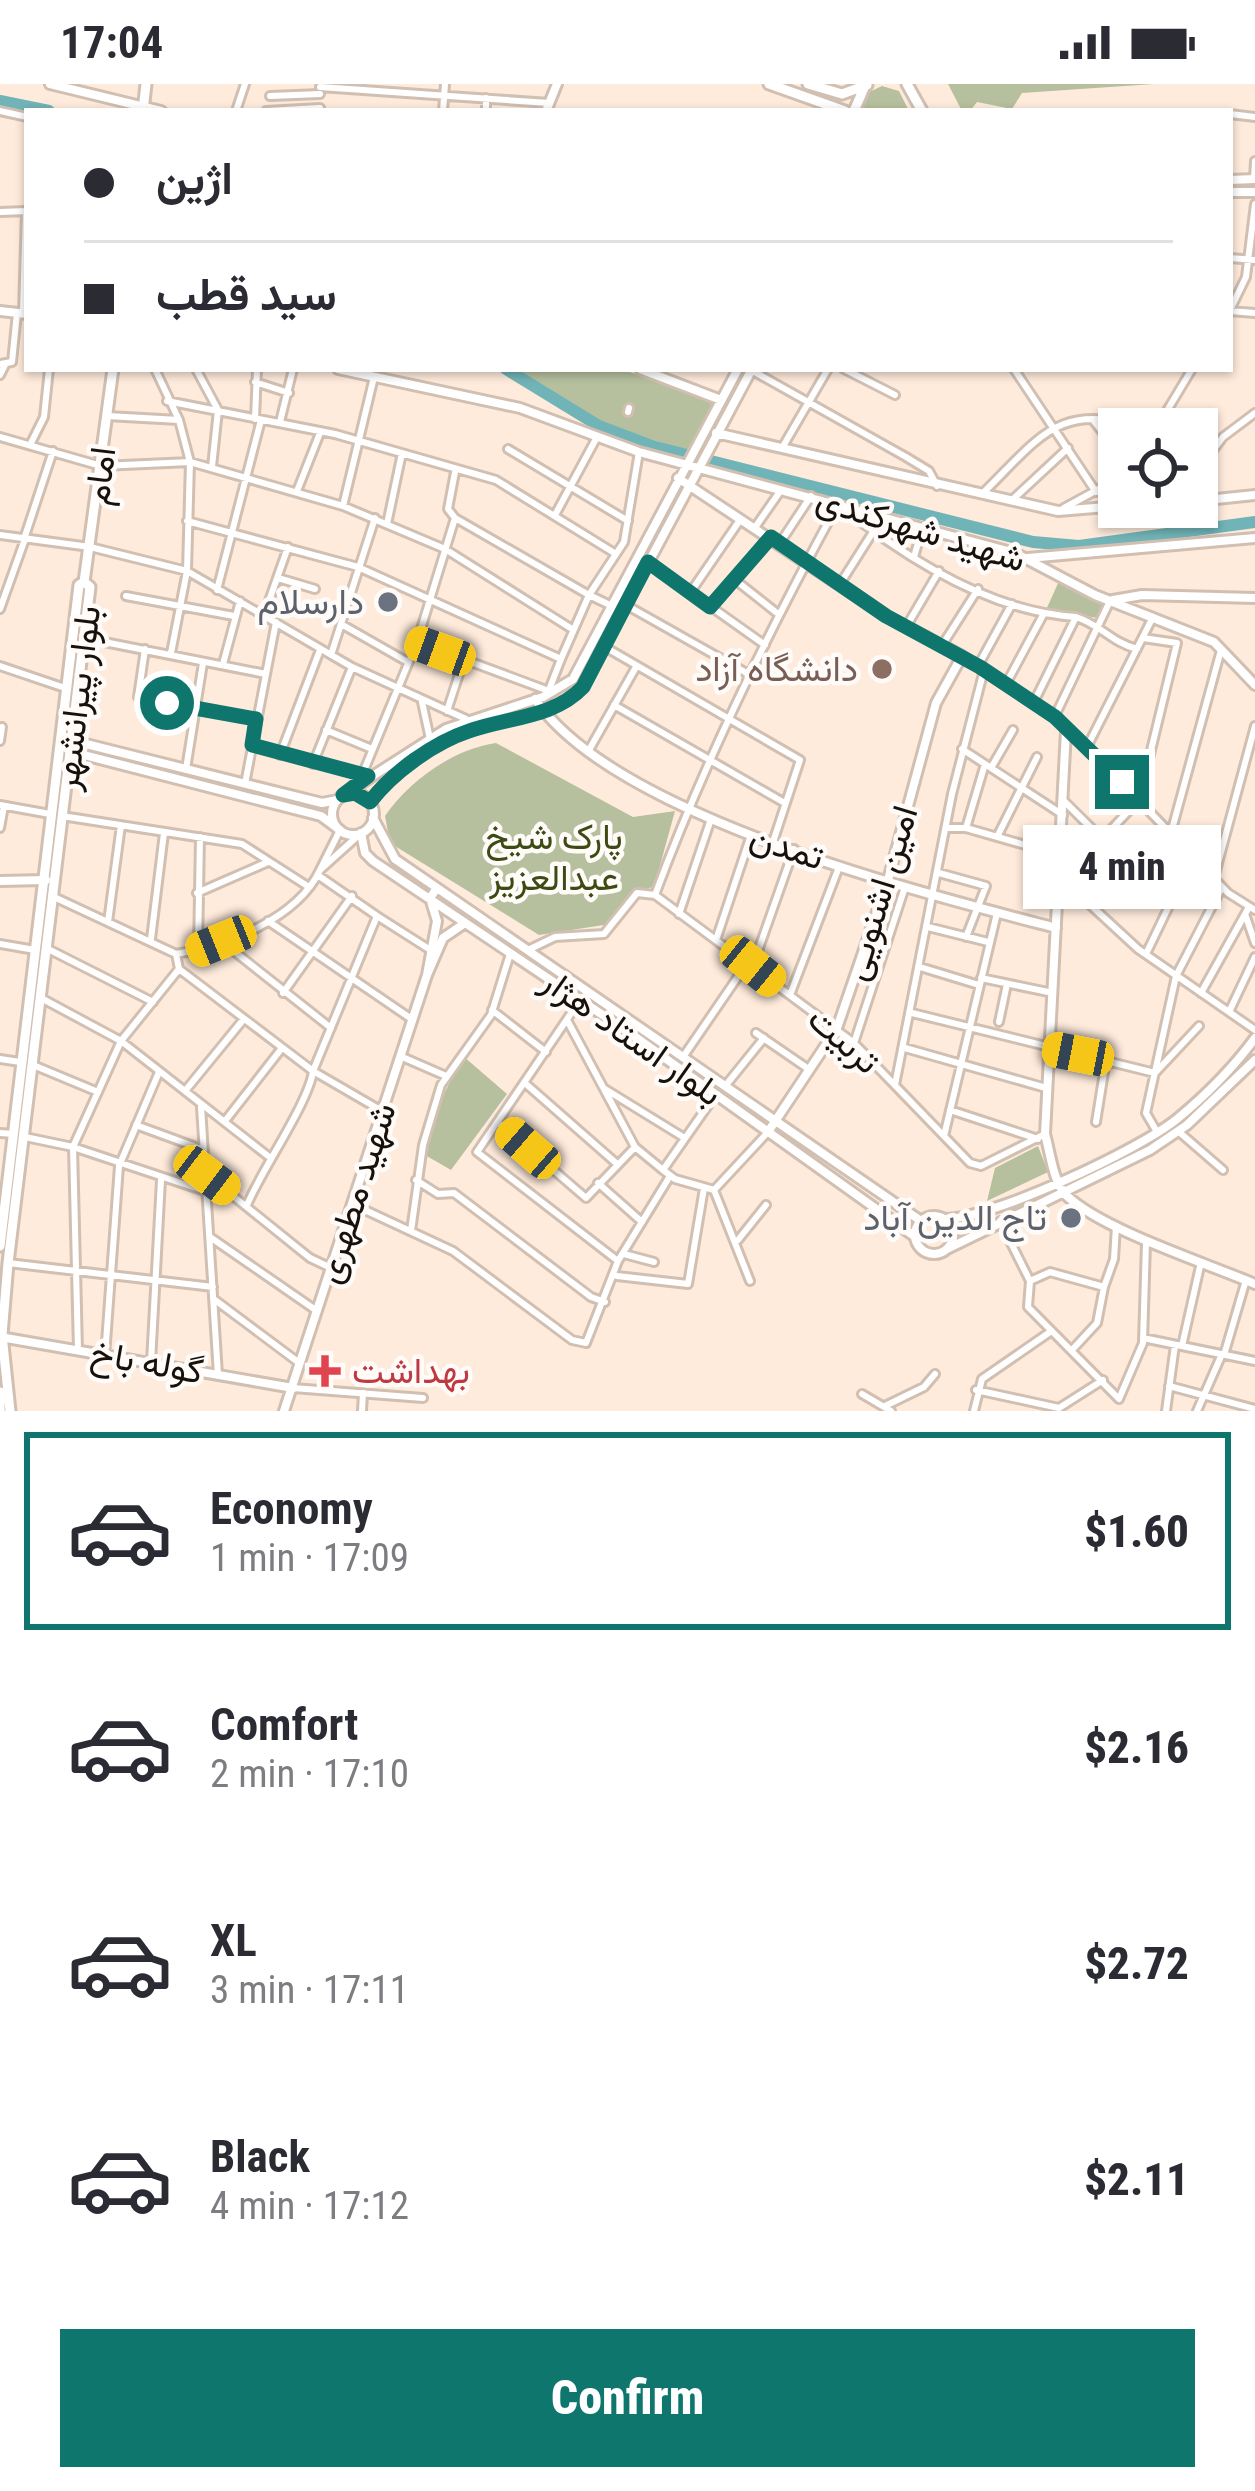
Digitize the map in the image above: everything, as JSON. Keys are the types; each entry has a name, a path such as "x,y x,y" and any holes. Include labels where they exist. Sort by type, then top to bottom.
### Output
{"main road":[{"path":"143,108 146,84"},
{"path":"769,84 841,108"},
{"path":"808,84 842,94 867,84"},
{"path":"907,84 919,97"},
{"path":"921,84 921,108"},
{"name":"امام","path":"85,582 113,372"},
{"name":"بلوار پیرانشهر","path":"10,1411 1,1336 19,1135 48,880 84,638 90,587 85,582 79,585 67,746"},
{"name":"بلوار پیرانشهر","path":"28,1064 41,998 41,950 51,896 48,880"},
{"name":"بلوار پیرانشهر","path":"0,1246 4,1182 19,1135"},
{"path":"0,1393 0,1411"}],"street":[{"path":"50,84 143,108"},
{"path":"443,108 445,84"},
{"path":"270,96 320,88 486,98 548,107 557,84"},
{"path":"486,98 486,108"},
{"path":"1255,161 1255,179"},
{"path":"1233,303 1252,260 1255,204"},
{"path":"0,375 22,314 24,273"},
{"path":"0,311 22,314"},
{"path":"30,445 44,417 49,372"},
{"path":"156,372 166,401 179,419 190,462 187,571 171,653"},
{"path":"198,372 218,410 212,467"},
{"path":"217,590 248,478 258,419 257,372"},
{"path":"280,422 292,372"},
{"name":"شهید شهرکندی","path":"353,372 391,374 520,408 638,452 701,463 1026,558 1110,601 1181,626 1222,650 1254,680"},
{"path":"648,372 721,400"},
{"path":"320,873 340,830 332,812 340,798 368,776 466,719 535,698 573,680 736,372"},
{"path":"370,802 402,770 464,732 544,712 573,697 605,646 750,372"},
{"path":"755,372 929,471 937,486"},
{"path":"782,448 826,372"},
{"path":"850,372 895,395"},
{"path":"1016,372 1096,492 1058,511"},
{"path":"1169,408 1190,372"},
{"path":"343,506 374,376"},
{"path":"255,382 289,393"},
{"path":"166,401 357,440 455,472 496,480 616,554"},
{"path":"1218,444 1255,413"},
{"path":"107,416 179,419"},
{"path":"981,495 1052,425 1098,419"},
{"path":"1093,420 1098,426"},
{"path":"297,491 320,433"},
{"path":"716,434 1058,511 1098,508"},
{"path":"0,437 101,466 190,462 343,506 445,549 573,629"},
{"path":"555,515 597,437"},
{"path":"1011,501 1068,448"},
{"path":"508,449 628,521"},
{"path":"1,604 53,451"},
{"path":"548,693 573,629 616,554 628,521 638,452"},
{"path":"388,524 402,453"},
{"path":"455,472 448,508 455,518 612,606"},
{"path":"678,478 692,482 906,627 962,656 1055,717 1222,887 1252,910 1255,943"},
{"path":"756,526 783,488"},
{"path":"1218,499 1255,495"},
{"path":"710,607 776,540 811,496"},
{"path":"528,950 555,937 604,934 637,893 655,895 687,808 752,676 777,613 838,504 873,532 939,571 1043,615 1076,617 1100,629 1111,642 1137,649"},
{"path":"690,593 742,517"},
{"path":"331,655 375,518"},
{"path":"368,776 372,749 417,643 455,518"},
{"path":"187,520 230,536 358,567 561,659"},
{"path":"913,558 923,526"},
{"path":"841,584 873,532"},
{"path":"0,535 90,547 187,571 352,667 466,719"},
{"path":"1026,558 1255,538"},
{"path":"264,615 288,548"},
{"path":"648,562 765,645"},
{"path":"906,627 939,571"},
{"path":"0,577 11,578"},
{"path":"277,578 315,589"},
{"path":"734,579 777,613"},
{"path":"941,647 978,589"},
{"path":"1055,717 1110,601 1142,595 1255,598"},
{"path":"125,596 234,616"},
{"path":"224,664 240,601"},
{"path":"895,1085 981,668 1012,604"},
{"path":"626,605 752,676"},
{"path":"1006,684 1043,615"},
{"path":"1033,704 1076,617"},
{"path":"1086,748 1154,617"},
{"path":"244,784 276,622"},
{"path":"341,624 407,662"},
{"path":"1103,838 1139,800 1181,626"},
{"path":"84,638 266,674"},
{"path":"1143,638 1177,644"},
{"path":"417,643 548,693"},
{"path":"605,646 800,760 773,842"},
{"path":"145,649 138,698 256,719"},
{"path":"280,755 320,650"},
{"path":"1171,833 1222,650"},
{"name":"امین اشنویی","path":"768,1132 837,1028 889,880 936,704 962,656"},
{"path":"447,710 464,659"},
{"path":"186,769 203,663"},
{"path":"0,666 68,689"},
{"path":"313,764 352,667"},
{"path":"589,750 636,667"},
{"name":"تمدن","path":"535,698 553,726 710,822 935,897 1056,928"},
{"path":"422,702 430,739"},
{"path":"614,705 784,803"},
{"path":"1214,878 1255,726"},
{"path":"0,741 2,728"},
{"path":"326,730 372,749"},
{"path":"966,827 988,766 1012,730"},
{"path":"1066,730 1042,1137 1064,1194 1146,1238 1251,1282 1213,1383 1197,1411"},
{"path":"51,896 176,954 198,950 290,909 373,818 370,802 355,793 322,803 86,744 67,746"},
{"path":"252,745 368,776"},
{"path":"67,746 321,816 340,830 361,833"},
{"path":"962,749 1063,815"},
{"path":"998,835 1037,757"},
{"path":"1065,802 1158,894"},
{"path":"0,829 2,806 242,844 309,887"},
{"name":"بلوار استاد هژار","path":"373,818 390,853 437,888 920,1220"},
{"path":"679,914 710,822"},
{"path":"108,922 121,825"},
{"path":"948,828 966,827 1060,855"},
{"path":"151,939 164,833"},
{"name":"بلوار استاد هژار","path":"361,833 364,853 716,1094 914,1237"},
{"path":"715,941 751,835"},
{"path":"198,950 200,837"},
{"path":"683,1057 751,964 794,849"},
{"path":"1146,955 1193,856"},
{"path":"197,893 268,862"},
{"path":"1084,900 1127,862"},
{"path":"790,996 840,864"},
{"path":"320,873 433,951"},
{"path":"939,873 986,886 966,937"},
{"path":"1059,876 1146,955 1255,1034 1223,1076 1157,1132 983,1214 920,1220 914,1237 926,1252 947,1249 1064,1194 1178,1131 1255,1060"},
{"path":"0,881 48,880"},
{"path":"854,1042 905,887"},
{"path":"1157,1132 1146,1113 1176,976 1222,887"},
{"path":"427,975 437,921 430,898 437,888"},
{"name":"تربیت","path":"655,895 854,1042 970,1163 981,1166 1042,1137"},
{"path":"284,993 352,896"},
{"path":"427,975 457,917 457,902"},
{"path":"1201,993 1252,910"},
{"path":"944,1136 997,913"},
{"path":"247,1205 268,1156 311,1089 313,1071 377,916"},
{"path":"268,920 412,1020"},
{"path":"448,930 466,924"},
{"path":"928,927 988,942"},
{"path":"221,941 333,1029"},
{"path":"411,1231 416,1180 446,1076 492,1010 509,953 517,943"},
{"path":"0,944 41,950 153,1003"},
{"path":"176,954 179,969 243,1019 313,1071 383,1112"},
{"path":"1229,1012 1255,957"},
{"path":"920,967 1052,993"},
{"path":"78,1350 74,1147 121,1041 179,969"},
{"name":"شهید مطهری","path":"284,1411 427,975"},
{"path":"998,1022 1007,983"},
{"path":"41,998 121,1041 268,1156"},
{"path":"580,1000 477,1152 621,1258 654,1262"},
{"path":"492,1010 546,1053"},
{"path":"911,1012 1155,1073"},
{"path":"184,1091 243,1019"},
{"path":"567,1021 635,1147 666,1173 715,1190"},
{"path":"1155,1073 1199,1027"},
{"path":"726,1085 760,1035 807,1068"},
{"path":"904,1047 1046,1088"},
{"path":"224,1122 282,1048"},
{"path":"400,1056 446,1076"},
{"path":"0,1059 28,1064 98,1092"},
{"path":"1096,1121 1106,1060"},
{"path":"105,1356 119,1166 159,1072"},
{"path":"526,1084 616,1163"},
{"path":"601,1087 683,1137"},
{"path":"352,1204 453,1251 572,1340 586,1343 621,1258 683,1137 716,1094"},
{"path":"201,1107 218,1375"},
{"path":"950,1109 1042,1137"},
{"path":"499,1123 586,1198 635,1147"},
{"path":"136,1126 205,1150"},
{"path":"1178,1131 1223,1170"},
{"path":"715,1190 768,1132"},
{"path":"0,1133 74,1147 119,1166 205,1191"},
{"path":"207,1175 310,1258 329,1267"},
{"path":"151,1364 161,1180"},
{"path":"416,1180 438,1194 454,1193 591,1297 605,1302"},
{"path":"598,1183 642,1222"},
{"path":"616,1276 688,1284 704,1188"},
{"path":"715,1190 750,1281"},
{"path":"738,1240 766,1205"},
{"path":"945,1219 953,1234 947,1249"},
{"path":"1000,1221 1030,1281 1028,1307 1103,1380 1124,1411"},
{"path":"1071,1351 1096,1323 1114,1259 1116,1223"},
{"path":"210,1237 317,1311"},
{"path":"1120,1400 1136,1368 1143,1338 1146,1238"},
{"path":"1166,1411 1202,1261"},
{"path":"8,1263 213,1287"},
{"path":"1030,1281 1050,1271 1104,1287"},
{"path":"215,1300 300,1364"},
{"path":"974,1411 982,1379 1050,1333"},
{"name":"گوله باخ","path":"1,1336 293,1388"},
{"path":"1143,1338 1255,1361"},
{"path":"862,1394 888,1408 924,1387 935,1374"},
{"path":"976,1390 1017,1407 1059,1409 1103,1380"},
{"path":"1169,1386 1255,1409"},
{"path":"293,1388 423,1398"},
{"path":"362,1411 363,1393"}],"green space":[{"path":"948,84 1154,84 1022,93 1013,108 977,102 972,108 960,108"},
{"path":"882,86 899,91 908,108 861,108 867,93"},
{"path":"517,372 630,372 715,404 686,452 594,419"},
{"path":"1059,581 1105,604 1098,618 1046,610"},
{"name":"پارک شیخ عبدالعزیز","path":"496,743 633,817 675,811 654,887 634,891 610,924 539,935 390,843 385,816 406,791 448,760"},
{"path":"463,1056 507,1094 451,1170 425,1155 439,1104"},
{"path":"1038,1146 1048,1172 987,1201 995,1168"}],"waterway":[{"path":"0,101 34,108"},
{"path":"511,372 599,426 655,447 1033,542 1079,546 1255,522"}],"place":[{"name":"دارسلام","path":"388,602"},
{"name":"دانشگاه آزاد","path":"882,669"},
{"name":"تاج الدین آباد","path":"1071,1218"},
{"name":"بهداشت","path":"325,1371"}],"route":[{"path":"167,703 256,719 252,745 368,776 343,795 355,793 370,802 380,786 464,732 544,712 568,701 583,687 648,562 710,607 771,537 886,616 962,656 1055,717 1122,782"}]}
